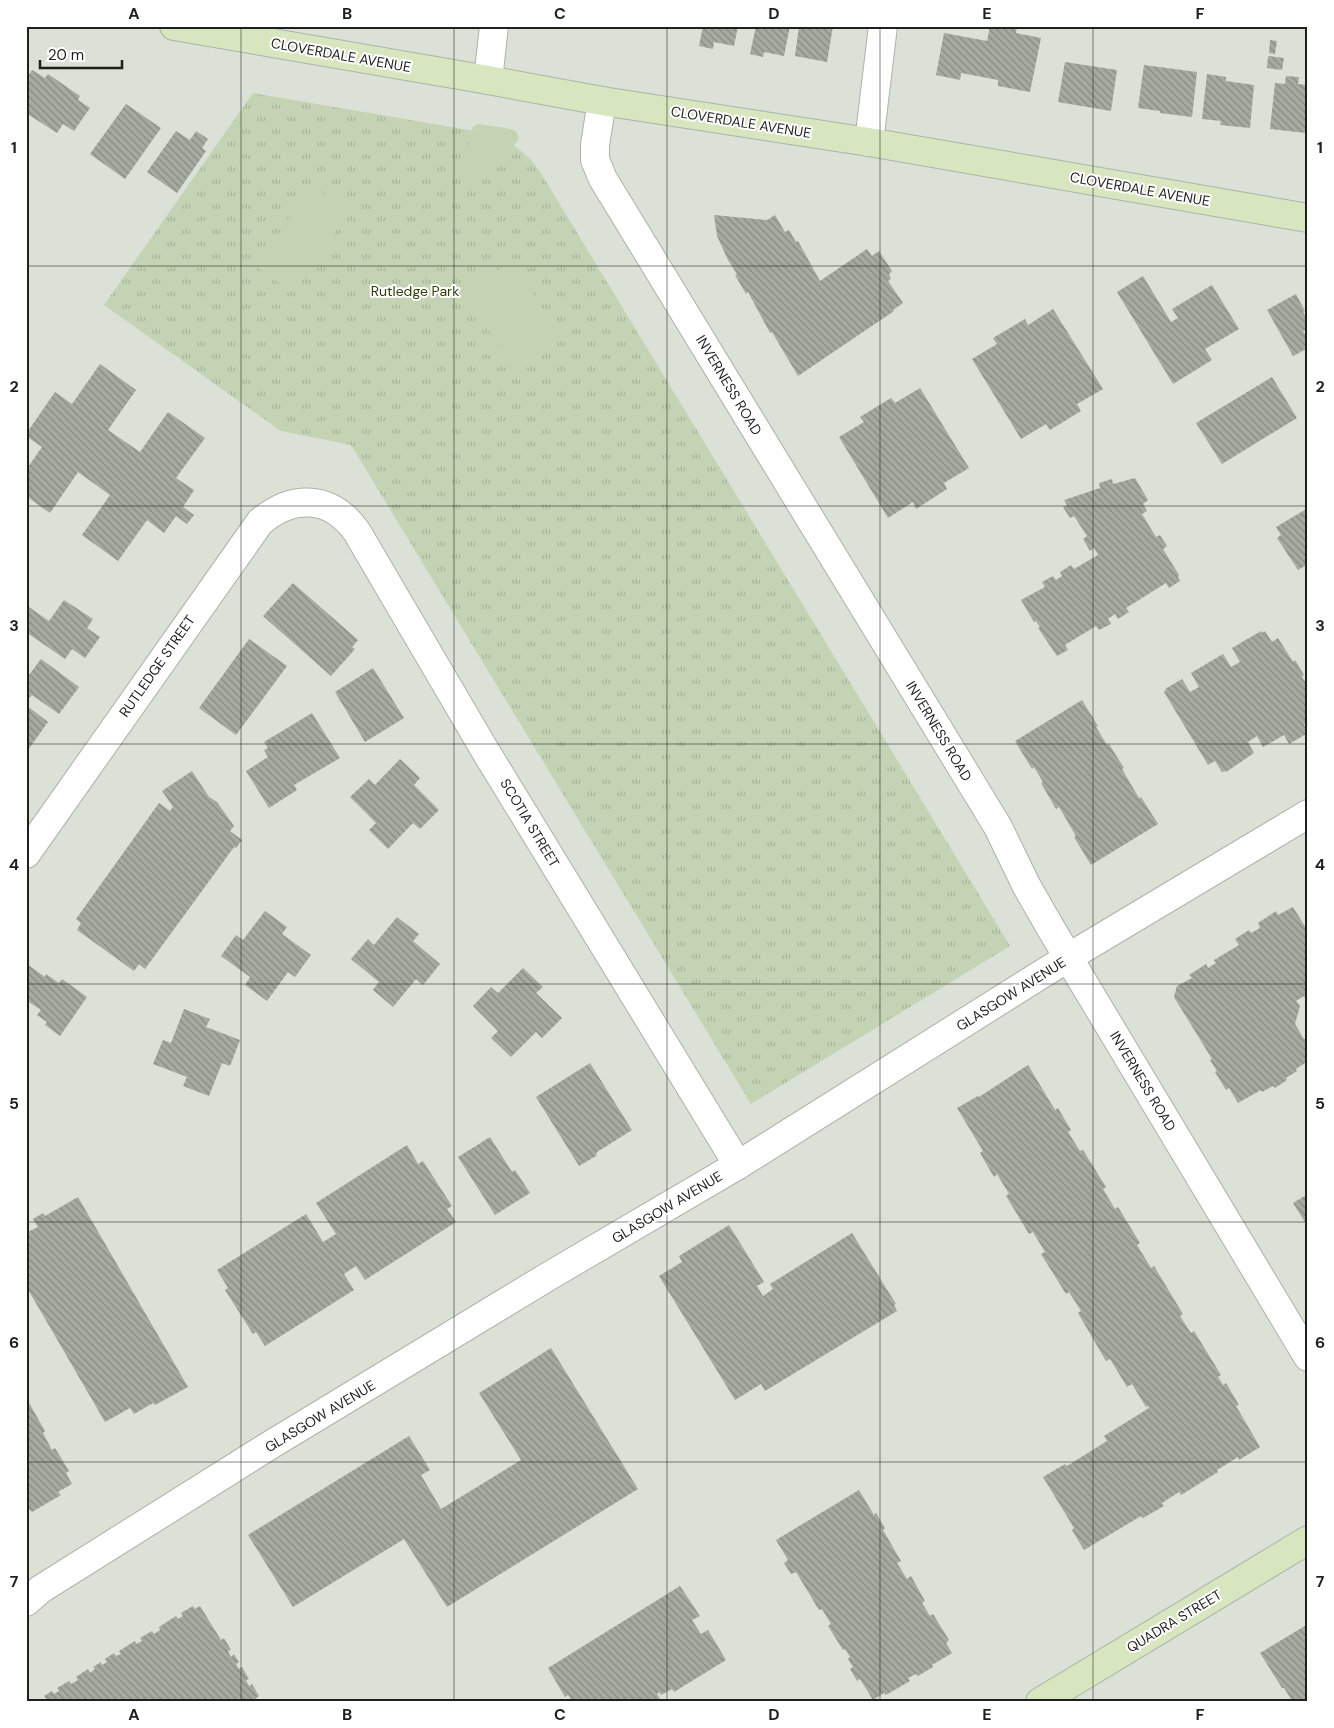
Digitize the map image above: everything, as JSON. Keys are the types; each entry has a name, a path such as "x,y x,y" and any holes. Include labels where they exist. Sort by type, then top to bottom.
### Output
{"main road":[{"name":"CLOVERDALE AVENUE","path":"174,26 602,101 869,142 1308,218"},
{"name":"QUADRA STREET","path":"1040,1702 1308,1540"}],"street":[{"path":"488,80 494,26"},
{"path":"869,142 883,26"},
{"name":"INVERNESS ROAD","path":"602,101 595,145 595,160 603,179 998,827 1026,885 1308,1357"},
{"name":"RUTLEDGE STREET","path":"26,854 260,522 278,509 306,502"},
{"name":"SCOTIA STREET","path":"306,502 326,506 335,511 351,523 357,532 488,755 738,1165"},
{"name":"GLASGOW AVENUE","path":"26,1602 41,1589 272,1444 549,1276 738,1165 1069,957 1308,814"}],"green space":[{"name":"Rutledge Park","path":"253,93 492,134 512,144 534,164 1010,946 751,1104 351,445 281,431 104,305"},
{"path":"477,124 516,131 519,139 513,146 491,161 470,184 464,184 469,139 473,127"},
{"path":"312,185 350,211 293,292 256,267"},
{"path":"513,261 561,338 512,368 465,291"}],"building":[{"path":"703,26 738,26 734,46 714,42 713,49 699,46"},
{"path":"756,26 790,26 784,56 764,52 763,57 750,54"},
{"path":"799,26 833,26 827,62 795,56"},
{"path":"990,26 1017,26 1016,33 1041,38 1030,92 998,86 998,80 961,73 960,80 936,75 944,33 987,41"},
{"path":"1270,40 1277,41 1275,54 1269,53"},
{"path":"1268,56 1284,58 1282,70 1267,68"},
{"path":"1065,62 1117,70 1111,111 1058,102"},
{"path":"1144,65 1197,72 1192,117 1138,108"},
{"path":"32,70 45,78 48,74 80,96 78,100 90,108 74,131 63,124 57,133 26,113 26,79"},
{"path":"1207,74 1226,77 1226,81 1254,85 1250,128 1220,125 1221,121 1202,119"},
{"path":"1286,76 1299,77 1298,84 1308,85 1306,133 1270,129 1275,83 1285,84"},
{"path":"126,104 161,128 125,179 90,154"},
{"path":"176,131 190,140 196,131 208,139 202,148 206,151 177,193 147,172"},
{"path":"714,215 767,220 775,215 785,232 789,230 796,242 798,241 820,281 867,249 872,256 879,251 892,271 889,274 891,279 888,281 903,303 798,376 772,332 770,333 748,292 746,294 735,275 737,274 717,236"},
{"path":"1143,276 1171,322 1178,318 1172,309 1212,285 1239,329 1205,349 1212,360 1173,384 1117,292"},
{"path":"1296,294 1308,321 1308,329 1303,331 1308,339 1308,348 1293,356 1267,310"},
{"path":"1053,309 1103,389 1077,404 1081,411 1050,430 1046,424 1021,439 972,359 997,344 993,338 1025,319 1028,325"},
{"path":"100,364 136,390 108,430 140,452 168,412 205,438 176,478 194,490 183,507 194,515 187,524 176,516 164,533 147,520 118,561 82,535 110,495 78,472 50,513 26,496 26,470 42,447 26,436 26,434 55,392 72,404"},
{"path":"1272,377 1297,418 1222,464 1196,423"},
{"path":"920,388 969,468 944,483 947,489 916,509 913,502 888,518 839,437 864,422 860,417 891,398 895,403"},
{"path":"1135,478 1148,500 1143,504 1147,511 1142,514 1156,537 1160,535 1167,546 1163,549 1179,575 1180,581 1169,588 1166,583 1126,608 1129,612 1118,619 1115,614 1108,619 1111,624 1099,630 1096,626 1065,645 1068,650 1057,656 1021,600 1045,587 1042,582 1053,576 1056,580 1062,576 1060,572 1071,565 1074,569 1098,555 1094,548 1090,551 1083,539 1087,536 1074,516 1070,518 1063,507 1067,505 1064,500 1100,488 1099,483 1112,479 1113,484"},
{"path":"1308,508 1308,564 1298,570 1277,538 1281,535 1276,527"},
{"path":"293,583 358,640 352,647 355,649 331,676 263,616"},
{"path":"64,600 93,619 87,628 100,637 85,658 72,649 65,659 26,632 26,605 49,621"},
{"path":"1261,631 1262,633 1265,631 1272,642 1278,638 1293,662 1295,660 1304,675 1302,677 1308,686 1308,723 1304,725 1308,733 1289,744 1284,735 1263,747 1257,736 1248,742 1254,753 1226,772 1222,772 1215,761 1208,765 1164,692 1165,689 1182,679 1190,692 1199,687 1191,673 1223,654 1231,667 1240,662 1232,648"},
{"path":"249,639 287,666 236,735 199,708"},
{"path":"41,659 79,687 59,714 32,695 29,698 26,696 26,679"},
{"path":"373,668 404,718 365,742 335,692"},
{"path":"1082,700 1107,745 1109,744 1124,768 1122,769 1139,798 1141,797 1158,824 1091,865 1059,807 1056,809 1034,767 1032,769 1015,741"},
{"path":"26,705 48,722 28,750 26,749"},
{"path":"312,713 340,758 294,785 297,790 269,808 246,771 268,757 264,750 268,748 264,742"},
{"path":"400,759 420,778 414,785 439,810 420,829 413,823 388,849 369,830 376,823 350,797 369,779 375,785"},
{"path":"192,771 209,797 217,802 234,826 230,831 242,840 236,848 234,847 145,969 139,964 134,971 77,930 81,923 76,919 159,803 170,811 173,807 162,791"},
{"path":"1293,907 1306,928 1308,927 1308,1002 1304,996 1296,1001 1300,1006 1295,1024 1304,1039 1306,1038 1308,1041 1308,1061 1275,1088 1273,1086 1262,1092 1261,1090 1238,1103 1229,1088 1226,1090 1215,1072 1217,1071 1210,1060 1212,1059 1174,997 1177,986 1192,978 1189,975 1206,964 1208,968 1216,963 1214,960 1239,945 1235,939 1249,930 1251,933 1260,928 1258,923 1276,911 1278,915"},
{"path":"265,911 287,927 282,934 311,955 295,977 288,972 267,1001 245,985 250,977 221,956 236,935 243,940"},
{"path":"397,917 419,934 413,941 440,964 423,985 416,979 393,1007 373,990 379,982 351,959 368,939 374,945"},
{"path":"27,964 45,977 46,974 59,983 62,979 87,997 60,1036 45,1025 47,1022 37,1015 41,1010 26,1000"},
{"path":"523,968 543,987 536,993 562,1018 542,1038 536,1032 511,1057 491,1038 498,1031 473,1006 491,987 498,993"},
{"path":"184,1009 210,1019 206,1027 240,1040 230,1066 222,1063 209,1096 183,1086 187,1077 153,1064 163,1040 171,1043"},
{"path":"590,1063 632,1130 579,1166 536,1097"},
{"path":"1028,1065 1055,1110 1058,1108 1071,1130 1068,1132 1080,1151 1083,1150 1106,1187 1103,1189 1115,1209 1118,1207 1140,1243 1137,1245 1151,1268 1154,1266 1183,1314 1180,1316 1191,1333 1194,1331 1221,1375 1218,1377 1223,1385 1226,1383 1239,1405 1236,1406 1260,1447 1239,1460 1238,1457 1181,1495 1179,1492 1162,1503 1164,1506 1143,1518 1141,1516 1084,1550 1072,1530 1074,1528 1043,1477 1065,1464 1067,1466 1107,1441 1104,1436 1149,1408 1148,1406 1146,1407 1132,1384 1127,1387 1110,1359 1106,1361 1078,1313 1081,1311 1069,1292 1066,1294 1041,1254 1045,1252 1033,1232 1029,1234 1006,1196 1009,1194 997,1174 994,1177 980,1153 983,1151 957,1108 979,1097"},
{"path":"490,1137 512,1172 515,1170 530,1193 495,1215 458,1157"},
{"path":"407,1145 418,1164 423,1161 452,1206 447,1209 456,1222 365,1280 356,1266 344,1274 354,1290 265,1346 256,1332 253,1334 225,1290 228,1288 217,1270 306,1214 323,1242 336,1234 316,1203"},
{"path":"1308,1194 1308,1227 1293,1203"},
{"path":"78,1197 188,1387 134,1414 130,1408 105,1422 26,1286 26,1233 38,1227 33,1219 43,1213 45,1216"},
{"path":"729,1225 764,1282 757,1286 763,1296 773,1289 770,1284 852,1233 896,1304 894,1305 897,1311 765,1391 761,1384 735,1400 659,1276 682,1262 679,1256"},
{"path":"551,1348 638,1489 447,1607 404,1539 293,1607 248,1535 409,1436 430,1470 421,1475 441,1509 521,1460 479,1393"},
{"path":"28,1401 45,1431 43,1433 52,1450 55,1448 69,1471 66,1473 72,1484 58,1492 61,1495 32,1512 29,1509 26,1510 26,1402"},
{"path":"859,1490 874,1515 876,1513 885,1528 883,1530 901,1561 897,1563 907,1579 911,1576 925,1601 922,1603 930,1616 933,1614 949,1640 946,1643 952,1653 918,1676 916,1674 908,1678 910,1681 873,1700 860,1679 857,1681 850,1669 853,1667 848,1659 850,1657 845,1649 843,1650 828,1626 831,1624 822,1609 819,1610 796,1572 791,1574 784,1563 788,1560 776,1540"},
{"path":"680,1586 700,1616 692,1620 701,1634 708,1630 726,1660 674,1692 672,1689 661,1695 659,1692 657,1694 662,1702 573,1702 568,1695 565,1697 548,1668"},
{"path":"193,1606 195,1609 200,1606 221,1640 224,1638 231,1650 228,1651 231,1657 234,1654 239,1662 236,1664 239,1669 242,1667 249,1679 246,1680 249,1686 252,1684 259,1696 256,1698 258,1702 41,1702 46,1699 44,1696 52,1691 54,1694 59,1691 57,1688 69,1681 71,1684 78,1680 76,1677 88,1669 90,1673 95,1669 93,1667 101,1662 102,1665 107,1662 105,1659 114,1653 116,1656 121,1654 119,1651 135,1641 136,1644 142,1641 140,1638 152,1631 154,1634 160,1630 159,1627 176,1616 178,1619 183,1616 181,1613"},
{"path":"1308,1624 1308,1702 1293,1702 1260,1653"}]}
